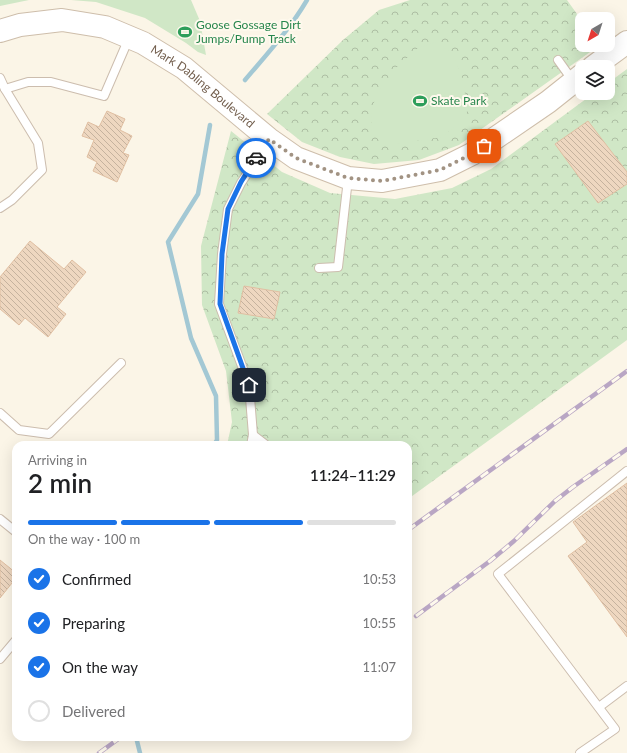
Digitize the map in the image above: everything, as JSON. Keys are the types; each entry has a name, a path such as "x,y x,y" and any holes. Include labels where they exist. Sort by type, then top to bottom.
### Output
{"street":[{"name":"Mark Dabling Boulevard","path":"0,30 20,25 62,20 105,27 143,43 184,68 269,139 296,158 348,178 382,181 440,170 472,154 548,102 575,80"},
{"path":"603,60 627,42"}],"lane":[{"path":"5,90 28,82 51,82 104,96 130,37"},
{"path":"558,60 575,75"},
{"path":"0,78 5,90 38,143 42,170 12,200 0,208"},
{"path":"252,441 253,435 249,385 220,304 222,261 228,209 241,182 269,139"},
{"path":"319,268 338,267 348,178"},
{"path":"0,413 19,430 49,434 121,363"},
{"path":"253,435 261,441"},
{"path":"580,753 615,729 498,574 627,471"},
{"path":"0,519 12,529"},
{"path":"0,659 12,645"},
{"path":"599,707 627,686"}],"green space":[{"path":"0,0 29,0 0,6"},
{"name":"Goose Gossage Dirt Jumps/Pump Track","path":"71,0 191,0 200,21 206,55 198,52 145,18 96,2"},
{"path":"410,0 567,0 576,12 575,52 590,52 579,60 575,60 575,63 459,145 419,160 374,164 340,157 302,142 267,114 343,40 379,10"},
{"name":"Skate Park","path":"436,42 452,53 460,71 464,86 467,112 458,125 441,137 397,144 383,143 372,134 371,110 378,92 394,70 418,48"},
{"path":"627,69 627,340 412,496 412,441 228,441 232,422 226,371 202,305 201,246 231,131 282,172 330,193 395,199 452,188 491,169 585,100 615,100 615,78"}],"building":[{"path":"107,111 125,119 120,130 132,136 123,153 129,155 117,182 93,171 97,162 87,157 94,140 82,136 88,122 99,127"},
{"path":"588,121 627,172 627,184 598,203 555,144"},
{"path":"30,241 64,269 72,260 86,272 57,307 66,314 48,337 25,318 19,325 0,309 0,277"},
{"path":"244,286 280,292 274,319 238,313"},
{"path":"627,483 627,637 568,556 587,542 573,522"},
{"path":"0,560 12,570 12,583 0,598"}],"waterway":[{"path":"245,80 286,31 307,0"},
{"path":"210,125 198,194 168,242 191,338 216,396 216,441"},
{"path":"137,741 140,753"}],"railway":[{"path":"412,527 627,371"},
{"path":"416,616 490,561 514,541 555,501 627,449"},
{"path":"99,753 116,741"}],"way so far":[{"path":"256,158 269,139 296,158 348,178 382,181 440,170 472,154 484,146"}],"place":[{"name":"Goose Gossage Dirt Jumps/Pump Track","path":"185,32"},
{"name":"Skate Park","path":"420,101"}],"route":[{"path":"249,385 220,304 222,254 228,209 241,182 256,158"}]}
